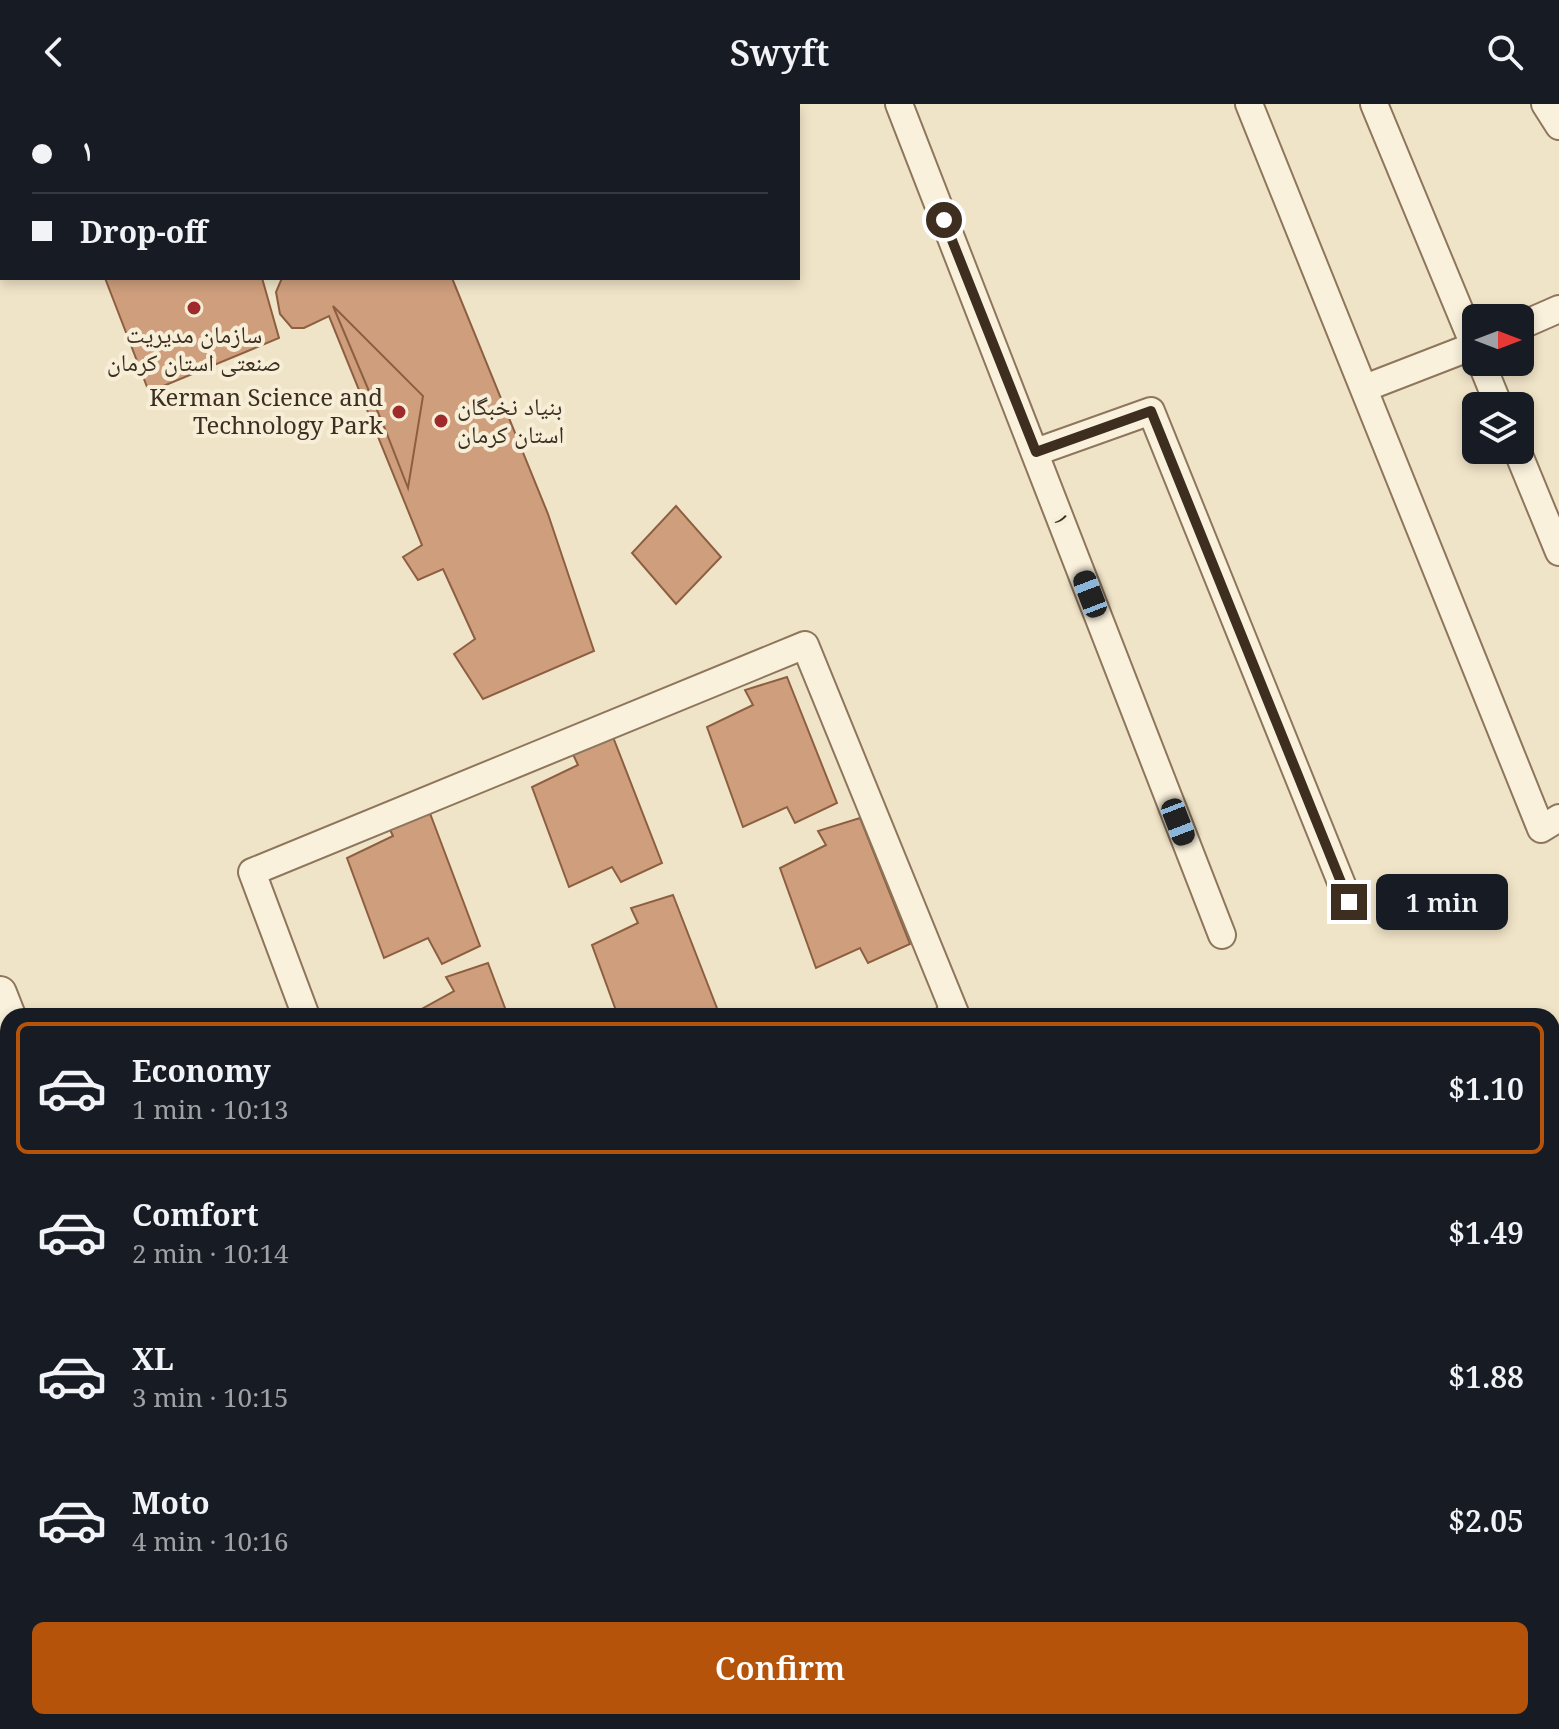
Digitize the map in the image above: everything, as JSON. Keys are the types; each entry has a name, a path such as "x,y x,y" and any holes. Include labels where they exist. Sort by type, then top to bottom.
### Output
{"street":[{"name":"۱","path":"899,104 1222,935"},
{"path":"1249,104 1541,829 1559,818"},
{"path":"1374,104 1462,315"},
{"path":"1545,104 1559,126"},
{"path":"1534,320 1559,309"},
{"path":"1365,388 1462,356"},
{"path":"1036,452 1151,411 1349,902"},
{"path":"1523,464 1559,552"},
{"path":"303,1008 252,872 805,645 953,1008"}],"building":[{"name":"سازمان مدیریت صنعتی استان کرمان","path":"106,280 263,280 279,338 149,392"},
{"name":"بنیاد نخبگان استان کرمان","path":"281,280 453,280 548,514 594,651 483,699 454,654 475,639 443,569 418,580 403,557 422,545 329,316 304,328 292,328 280,314 276,292"},
{"name":"Kerman Science and Technology Park","path":"333,306 423,396 408,488 385,429"},
{"path":"676,506 721,557 676,604 632,553"},
{"path":"787,677 837,803 795,823 787,807 743,827 707,727 753,705 745,690"},
{"path":"613,737 662,863 621,882 612,867 569,887 532,787 578,765 571,750"},
{"path":"428,808 480,946 442,964 428,938 384,958 347,858 393,836 386,821"},
{"path":"860,818 910,944 868,963 860,948 816,968 780,868 826,845 818,831"},
{"path":"673,895 717,1008 615,1008 592,945 638,923 631,908"},
{"path":"488,963 505,1008 423,1008 454,991 446,977"}],"place":[{"name":"سازمان مدیریت صنعتی استان کرمان","path":"194,308"},
{"name":"Kerman Science and Technology Park","path":"399,412"},
{"name":"بنیاد نخبگان استان کرمان","path":"441,421"}],"route":[{"path":"944,220 1036,452 1151,411 1349,902"}]}
